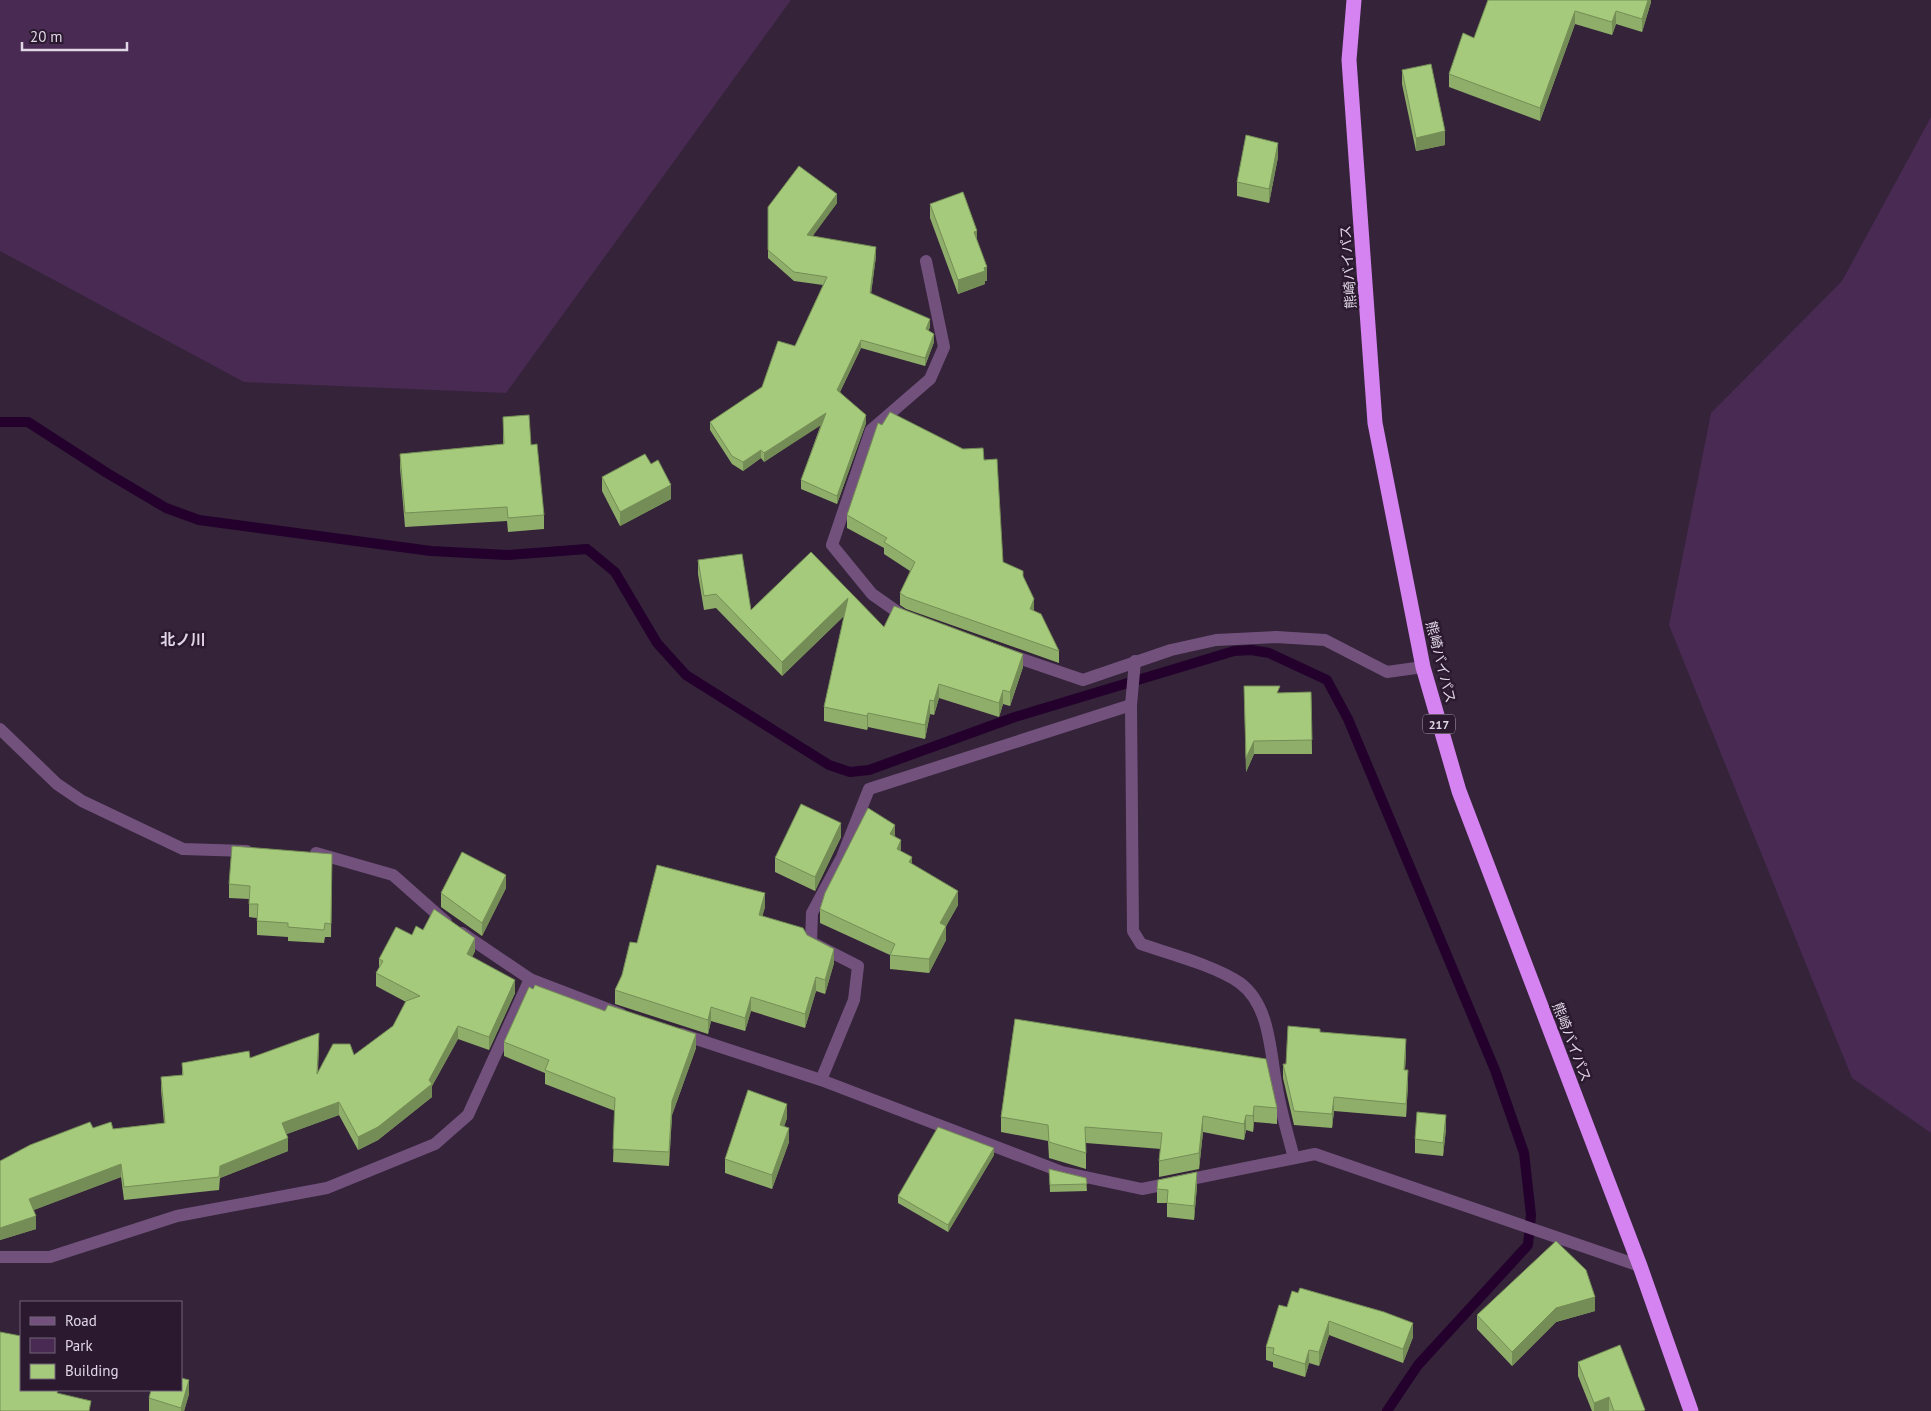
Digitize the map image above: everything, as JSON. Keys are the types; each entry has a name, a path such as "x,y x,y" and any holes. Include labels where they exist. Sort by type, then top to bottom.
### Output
{"highway":[{"name":"熊崎バイパス","path":"1354,0 1350,60 1375,423 1423,667 1459,791 1640,1266 1691,1411"}],"street":[{"path":"919,622 902,616 872,594 832,545 871,430 930,379 944,347 926,261"},
{"path":"992,648 1083,680 1135,661 1216,640 1276,637 1325,640 1387,672 1423,667"},
{"path":"1135,661 1131,705 1133,931 1141,944 1225,975 1239,983 1254,999 1264,1020 1277,1089 1294,1158"},
{"path":"821,1080 854,1000 858,966 810,942 812,914 842,857 869,789 1131,705"},
{"path":"0,729 58,784 82,801 183,849 258,851"},
{"path":"304,852 314,853 393,875 445,921 530,979 631,1018"},
{"path":"0,1256 50,1257 177,1216 327,1188 435,1144 468,1115 530,979"},
{"path":"669,1030 821,1080 1062,1172 1142,1189 1315,1154 1640,1266"}],"green space":[{"path":"0,0 791,0 506,393 244,382 0,251"},
{"path":"1931,117 1931,1133 1852,1078 1669,625 1711,413 1842,281"}],"building":[{"path":"1488,0 1648,0 1642,19 1616,11 1612,22 1575,11 1540,108 1449,74 1463,33 1474,38"},
{"path":"1431,64 1445,131 1416,138 1402,70"},
{"path":"1246,135 1278,143 1269,189 1237,182"},
{"path":"799,166 837,194 807,235 876,247 870,293 930,319 926,329 934,334 925,358 861,340 837,390 866,415 837,496 801,480 826,413 764,453 761,450 743,462 732,456 710,422 762,387 778,341 795,346 827,277 794,272 768,250 768,207"},
{"path":"963,192 977,231 974,232 987,267 984,268 985,271 958,280 930,204"},
{"path":"890,412 963,449 983,448 984,460 997,459 1003,562 1023,571 1023,576 1034,599 1030,609 1041,614 1059,651 906,597 900,593 915,562 884,542 887,538 847,515 878,423 882,425"},
{"path":"529,415 531,445 537,444 544,515 508,518 507,507 405,513 400,454 504,444 503,417"},
{"path":"645,454 651,464 658,460 671,485 620,512 602,477"},
{"path":"811,552 884,627 894,606 1023,654 1010,692 1003,690 999,703 939,684 934,701 930,700 925,725 868,713 867,716 824,707 848,598 782,662 716,594 704,596 698,560 742,554 751,610"},
{"path":"1244,686 1280,686 1277,693 1311,692 1312,740 1254,741 1246,758"},
{"path":"801,804 841,823 815,877 775,858"},
{"path":"868,808 895,825 890,834 901,840 897,849 912,857 909,862 958,891 940,923 946,926 929,959 890,955 895,944 820,909 825,893"},
{"path":"232,846 332,854 331,924 325,923 324,930 288,927 288,923 257,921 258,904 249,904 250,886 229,884"},
{"path":"462,852 506,875 482,923 441,893"},
{"path":"657,865 765,893 759,915 803,928 807,935 834,949 825,980 816,977 805,1014 751,997 745,1018 711,1007 708,1020 615,990 622,975 630,942 637,943"},
{"path":"434,909 475,938 467,954 515,980 489,1037 458,1026 429,1080 432,1084 378,1127 358,1137 339,1102 282,1123 288,1138 220,1166 219,1177 124,1187 121,1164 29,1199 36,1216 0,1228 0,1161 30,1145 90,1122 93,1128 111,1122 113,1129 165,1123 161,1077 183,1075 182,1063 249,1051 250,1058 319,1033 317,1074 333,1044 350,1044 354,1055 393,1026 406,1001 420,996 376,973 383,961 379,959 396,927 412,935 416,926 423,930"},
{"path":"535,985 605,1011 608,1005 696,1034 672,1101 669,1152 613,1149 615,1098 545,1070 549,1060 504,1042 529,987 533,989"},
{"path":"1015,1019 1266,1059 1277,1108 1254,1106 1253,1116 1246,1115 1244,1124 1203,1116 1199,1153 1159,1161 1162,1133 1085,1127 1086,1153 1049,1142 1048,1125 1001,1117"},
{"path":"1288,1026 1320,1029 1320,1032 1406,1039 1404,1070 1408,1070 1406,1104 1334,1097 1332,1114 1294,1111 1283,1064 1286,1064"},
{"path":"748,1090 787,1104 780,1125 789,1128 772,1175 725,1159"},
{"path":"1417,1112 1446,1115 1443,1143 1415,1139"},
{"path":"938,1127 994,1148 948,1225 898,1196"},
{"path":"1049,1169 1086,1178 1087,1184 1050,1185"},
{"path":"1197,1172 1194,1206 1167,1203 1168,1190 1157,1189 1158,1180"},
{"path":"1556,1241 1586,1270 1595,1297 1556,1308 1512,1352 1477,1315"},
{"path":"1300,1288 1384,1312 1413,1323 1403,1349 1329,1321 1319,1352 1309,1350 1305,1364 1273,1354 1274,1348 1266,1347 1279,1305 1287,1307 1292,1291 1298,1293"},
{"path":"0,1332 20,1336 20,1391 58,1391 57,1393 91,1401 89,1411 0,1411"},
{"path":"1620,1345 1645,1410 1614,1411 1609,1397 1594,1403 1578,1362"},
{"path":"182,1378 189,1380 181,1408 149,1398 151,1391 182,1391"}],"waterway":[{"path":"0,422 28,422 107,473 166,508 199,520 431,551 507,555 587,549 615,572 657,643 686,675 829,765 850,772 869,770 1015,717 1234,651 1251,650 1269,653 1327,680 1348,719 1495,1070 1524,1153 1531,1215 1528,1245 1418,1365 1387,1411"}],"district":[{"name":"北ノ川","path":"183,639"}]}
